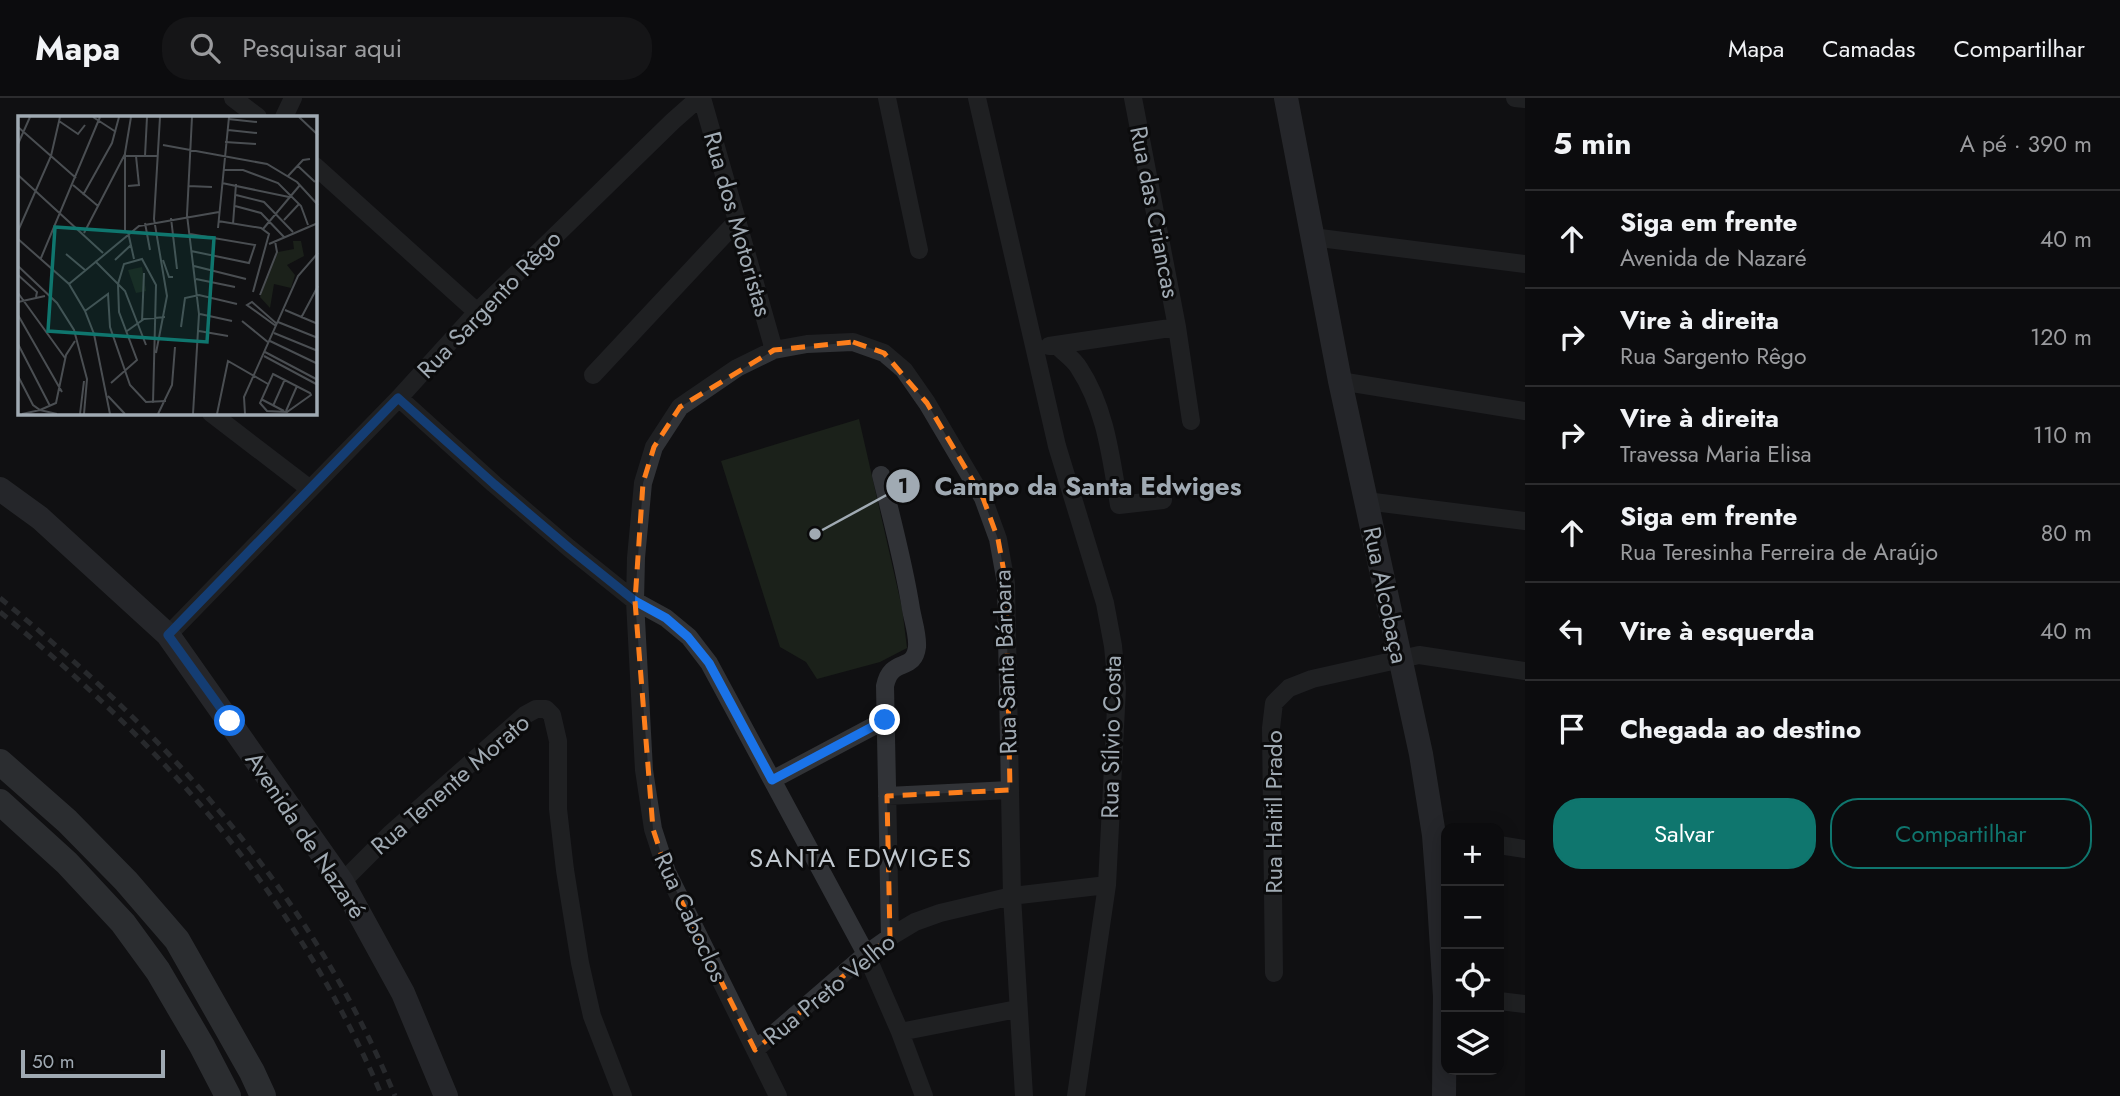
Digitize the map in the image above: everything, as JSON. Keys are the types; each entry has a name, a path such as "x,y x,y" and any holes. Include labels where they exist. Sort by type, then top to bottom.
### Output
{"main road":[{"name":"Rua Alcobaça","path":"1286,98 1340,381 1440,836 1444,949"},
{"name":"Avenida de Nazaré","path":"0,489 40,518 168,635 342,882 404,993 446,1096"},
{"path":"0,762 67,821 127,881 177,940 263,1096"},
{"path":"0,802 67,863 123,923 159,971 228,1096"},
{"name":"Rua Alcobaça","path":"1444,1096 1446,1012"}],"street":[{"path":"233,98 257,116"},
{"path":"284,116 293,98"},
{"path":"673,98 673,121"},
{"name":"Rua Sargento Rêgo","path":"168,635 398,398 477,312 700,98"},
{"name":"Rua dos Motoristas","path":"700,98 774,350"},
{"path":"887,98 919,250"},
{"name":"Rua Sílvio Costa","path":"977,98 1057,446 1105,603 1113,646 1117,688 1107,885 1076,1096"},
{"name":"Rua das Criancas","path":"1133,98 1177,327 1191,421"},
{"path":"1515,98 1525,99"},
{"path":"317,168 477,312"},
{"path":"593,375 738,220"},
{"path":"1312,237 1525,264"},
{"name":"Rua das Criancas","path":"1034,348 1177,327"},
{"name":"Rua Santa Bárbara","path":"635,601 643,483 654,447 680,407 737,368 774,350 807,344 853,342 884,353 904,370 928,403 983,498 998,538 1006,583 1012,896 1024,1096"},
{"path":"1056,345 1079,367 1097,405 1108,438 1119,505 1163,500"},
{"path":"1340,381 1525,411"},
{"path":"398,398 494,484 635,601 666,618 709,663 866,954 900,1032 923,1096"},
{"path":"214,415 310,489"},
{"path":"881,475 906,577 916,639 914,658 891,670 887,677 885,720 890,937"},
{"path":"1366,501 1525,521"},
{"name":"Rua Caboclos","path":"635,601 644,769 653,828 667,872 778,1096"},
{"path":"1400,661 1419,655 1525,671"},
{"name":"Rua Haitil Prado","path":"1274,973 1271,728 1274,702 1289,688 1312,680 1400,661"},
{"name":"Rua Tenente Morato","path":"342,882 389,835 525,715 536,709 546,709 552,715 557,728 558,809 580,963 592,1016 624,1096"},
{"path":"772,780 885,720"},
{"path":"887,796 1010,790"},
{"path":"1504,846 1525,849"},
{"name":"Rua Preto Velho","path":"755,1050 866,954 915,922 940,913 1012,896 1107,885"},
{"path":"1504,1002 1525,1004"},
{"path":"900,1032 1017,1009"}],"highlighted area":[{"path":"853,342 884,353 927,403 983,498 998,539 1006,583 1010,790 887,796 890,937 755,1050 667,872 653,829 635,601 643,483 654,447 680,407 774,350"}],"shaded area":[{"path":"859,419 902,608 907,648 880,662 817,679 806,662 780,647 721,461"}],"railway":[{"path":"0,598 121,705 177,763 229,823 277,886 321,952 361,1022 395,1096"},
{"path":"0,612 118,718 172,773 222,830 268,891 310,955 348,1023 382,1096"}],"place":[{"name":"Campo da Santa Edwiges","path":"815,534"}],"district":[{"name":"SANTA EDWIGES","path":"861,858"}],"route":[{"path":"230,721 168,635 398,398 569,548 635,601 666,618 688,637 709,663 772,780 885,720"}]}
